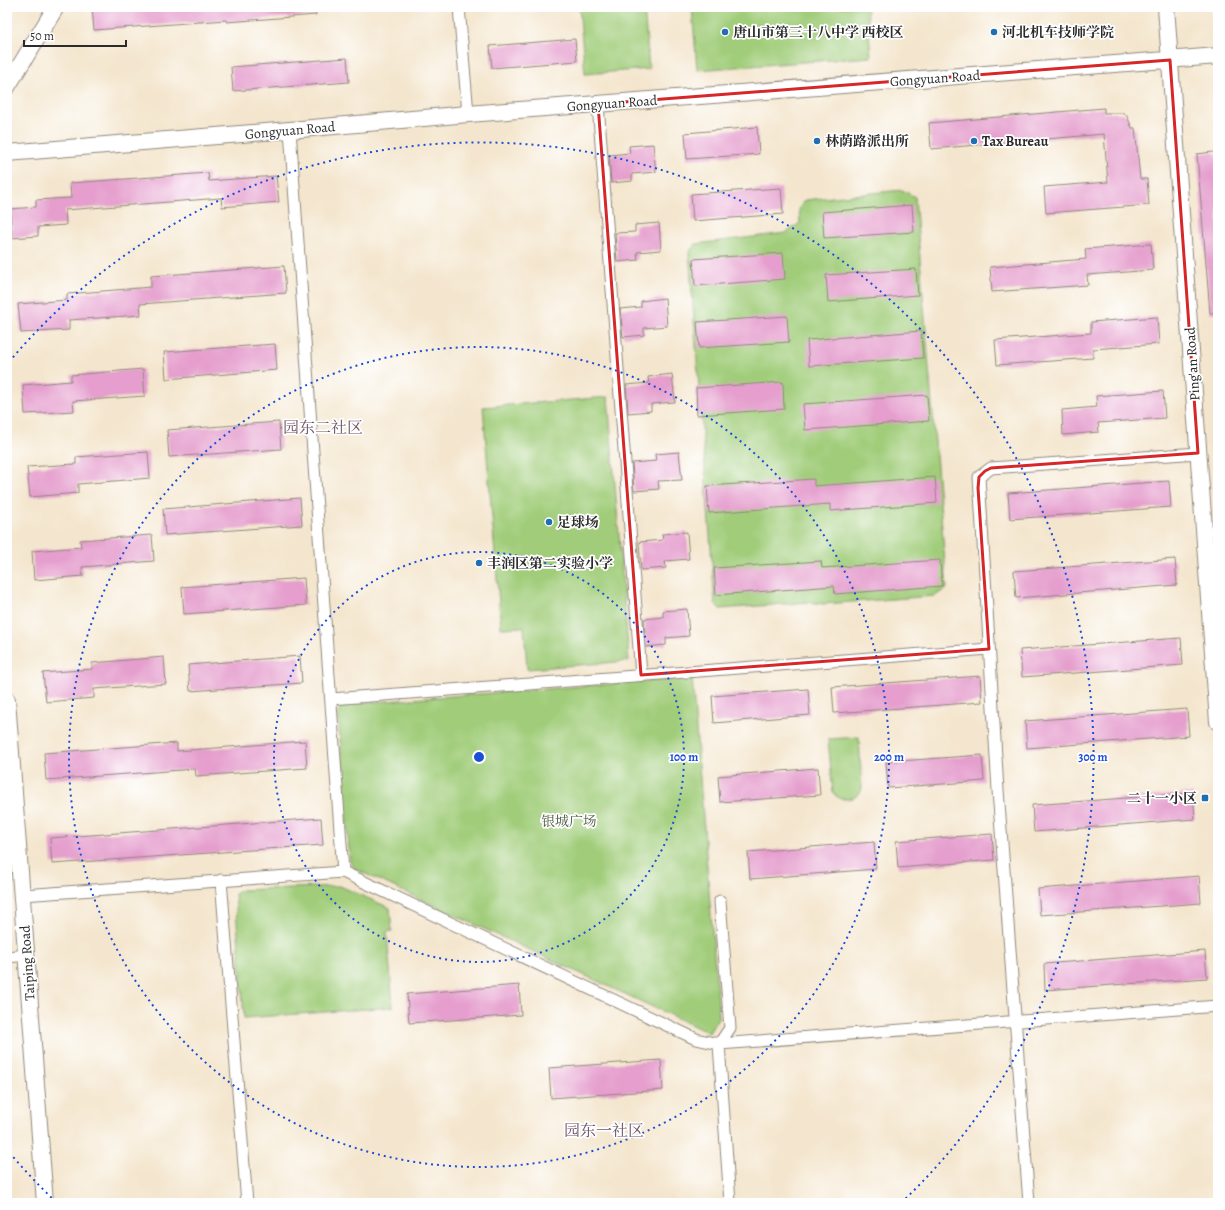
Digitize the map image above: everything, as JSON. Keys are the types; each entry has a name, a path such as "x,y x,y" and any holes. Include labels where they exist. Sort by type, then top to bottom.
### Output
{"street":[{"path":"7,88 56,7"},
{"path":"459,7 468,114"},
{"name":"Ping'an Road","path":"1166,7 1218,722"},
{"name":"Gongyuan Road","path":"7,153 468,114 1218,56"},
{"path":"598,104 641,676"},
{"path":"290,130 343,872"},
{"path":"1029,1203 989,649 978,488 979,477 991,468 1198,453"},
{"path":"331,699 989,649"},
{"name":"Taiping Road","path":"7,700 45,1203"},
{"path":"22,895 343,872 696,1039 719,1044 1218,1006"},
{"path":"221,880 247,1203"},
{"path":"720,901 730,1028 719,1044 730,1203"},
{"path":"7,957 27,955"}],"highlighted area":[{"path":"1170,60 1198,453 991,468 985,471 979,477 978,488 989,649 641,675 598,104"}],"green space":[{"path":"579,7 644,7 649,69 585,74"},
{"path":"692,7 867,7 871,57 697,70"},
{"path":"902,190 915,197 947,588 935,596 824,604 810,602 720,609 715,604 689,252 696,244 786,233 800,223 799,208 805,200"},
{"path":"608,397 629,661 527,669 524,627 501,628 483,407"},
{"name":"银城广场","path":"692,678 719,1016 709,1033 355,869 350,862 338,713 340,707 346,704"},
{"path":"859,737 862,789 856,797 840,799 833,793 828,739"},
{"path":"340,886 390,908 392,931 387,932 393,1007 244,1018 235,894 241,890"}],"building":[{"path":"92,7 315,7 316,15 94,30"},
{"path":"575,39 577,61 492,68 490,46"},
{"path":"347,58 349,82 233,91 231,67"},
{"name":"Tax Bureau","path":"1104,108 1104,113 1124,113 1127,116 1132,128 1135,128 1140,179 1147,179 1149,205 1046,213 1044,187 1108,182 1104,134 931,149 929,123"},
{"path":"757,127 759,154 687,159 685,133"},
{"path":"653,144 656,172 632,174 632,181 611,183 609,155 630,153 629,146"},
{"path":"1213,152 1218,155 1218,313 1210,313 1197,154"},
{"path":"208,173 209,181 276,176 279,202 222,207 221,198 65,210 66,225 38,227 38,236 12,238 10,209 36,207 36,200 71,198 70,183"},
{"path":"781,188 783,214 693,221 691,194"},
{"path":"912,205 914,232 824,238 822,212"},
{"path":"659,223 661,250 637,252 638,260 617,262 615,233 635,232 635,225"},
{"path":"1151,244 1153,270 1087,275 1088,285 992,292 990,267 1086,259 1085,249"},
{"path":"783,253 785,279 695,286 693,259"},
{"path":"284,266 286,293 140,304 141,315 69,320 69,330 21,333 18,304 67,300 67,294 151,287 151,276"},
{"path":"916,269 918,295 828,302 826,275"},
{"path":"665,298 667,326 644,328 644,335 623,337 620,309 641,307 641,301"},
{"path":"787,316 789,342 699,348 697,322"},
{"path":"1157,317 1159,344 1093,349 1093,358 997,365 995,340 1091,333 1091,322"},
{"path":"921,331 923,358 809,366 807,340"},
{"path":"275,344 277,370 166,379 164,352"},
{"path":"143,369 145,396 73,401 74,411 25,414 23,385 71,381 71,375"},
{"path":"672,374 675,402 651,404 651,411 628,413 626,385 649,383 648,377"},
{"path":"783,382 784,409 697,415 696,388"},
{"path":"1163,391 1165,418 1098,423 1099,432 1063,435 1062,410 1097,407 1096,396"},
{"path":"927,395 929,421 805,430 803,404"},
{"path":"279,422 281,449 169,457 167,430"},
{"path":"148,452 150,478 78,484 78,493 30,497 27,467 76,464 76,457"},
{"path":"679,452 682,480 658,481 659,489 634,491 632,463 656,461 655,454"},
{"path":"935,477 937,503 830,511 830,504 709,513 707,486 814,479 814,486"},
{"path":"1169,481 1171,507 1010,519 1008,493"},
{"path":"300,498 302,525 165,535 163,509"},
{"path":"687,532 689,559 665,561 666,568 641,570 639,542 663,540 662,534"},
{"path":"152,535 154,561 82,567 83,576 34,580 32,551 81,547 80,540"},
{"path":"1175,559 1177,585 1016,598 1014,571"},
{"path":"940,560 942,586 835,594 834,586 716,595 714,568 821,561 822,568"},
{"path":"304,578 306,605 184,614 182,587"},
{"path":"687,609 689,636 666,638 666,645 646,647 644,619 663,617 663,611"},
{"path":"1181,638 1183,665 1022,677 1020,650"},
{"path":"300,656 302,683 190,691 188,665"},
{"path":"164,657 166,684 94,689 94,698 46,702 43,673 92,669 92,663"},
{"path":"980,676 982,702 834,713 832,687"},
{"path":"808,689 810,715 714,723 712,696"},
{"path":"1187,709 1189,736 1027,748 1025,721"},
{"path":"305,741 307,768 196,776 195,769 46,780 44,753 177,743 177,751"},
{"path":"982,755 984,781 888,788 886,762"},
{"path":"818,768 820,795 720,802 718,776"},
{"path":"1193,793 1195,819 1034,832 1032,805"},
{"path":"321,818 323,845 52,864 50,838"},
{"path":"992,834 994,860 898,868 896,841"},
{"path":"874,842 876,869 750,879 748,852"},
{"path":"1199,876 1201,903 1040,915 1038,889"},
{"path":"1205,951 1207,978 1045,990 1044,964"},
{"path":"519,985 521,1015 409,1023 407,994"},
{"path":"661,1060 663,1090 551,1098 549,1068"}],"place":[{"name":"唐山市第三十八中学 西校区","path":"725,32"},
{"name":"河北机车技师学院","path":"994,32"},
{"name":"林荫路派出所","path":"817,141"},
{"name":"Tax Bureau","path":"974,141"},
{"name":"足球场","path":"549,522"},
{"name":"丰润区第二实验小学","path":"479,563"},
{"name":"二十一小区","path":"1205,798"}],"district":[{"name":"园东二社区","path":"323,427"},
{"name":"园东一社区","path":"604,1130"}]}
